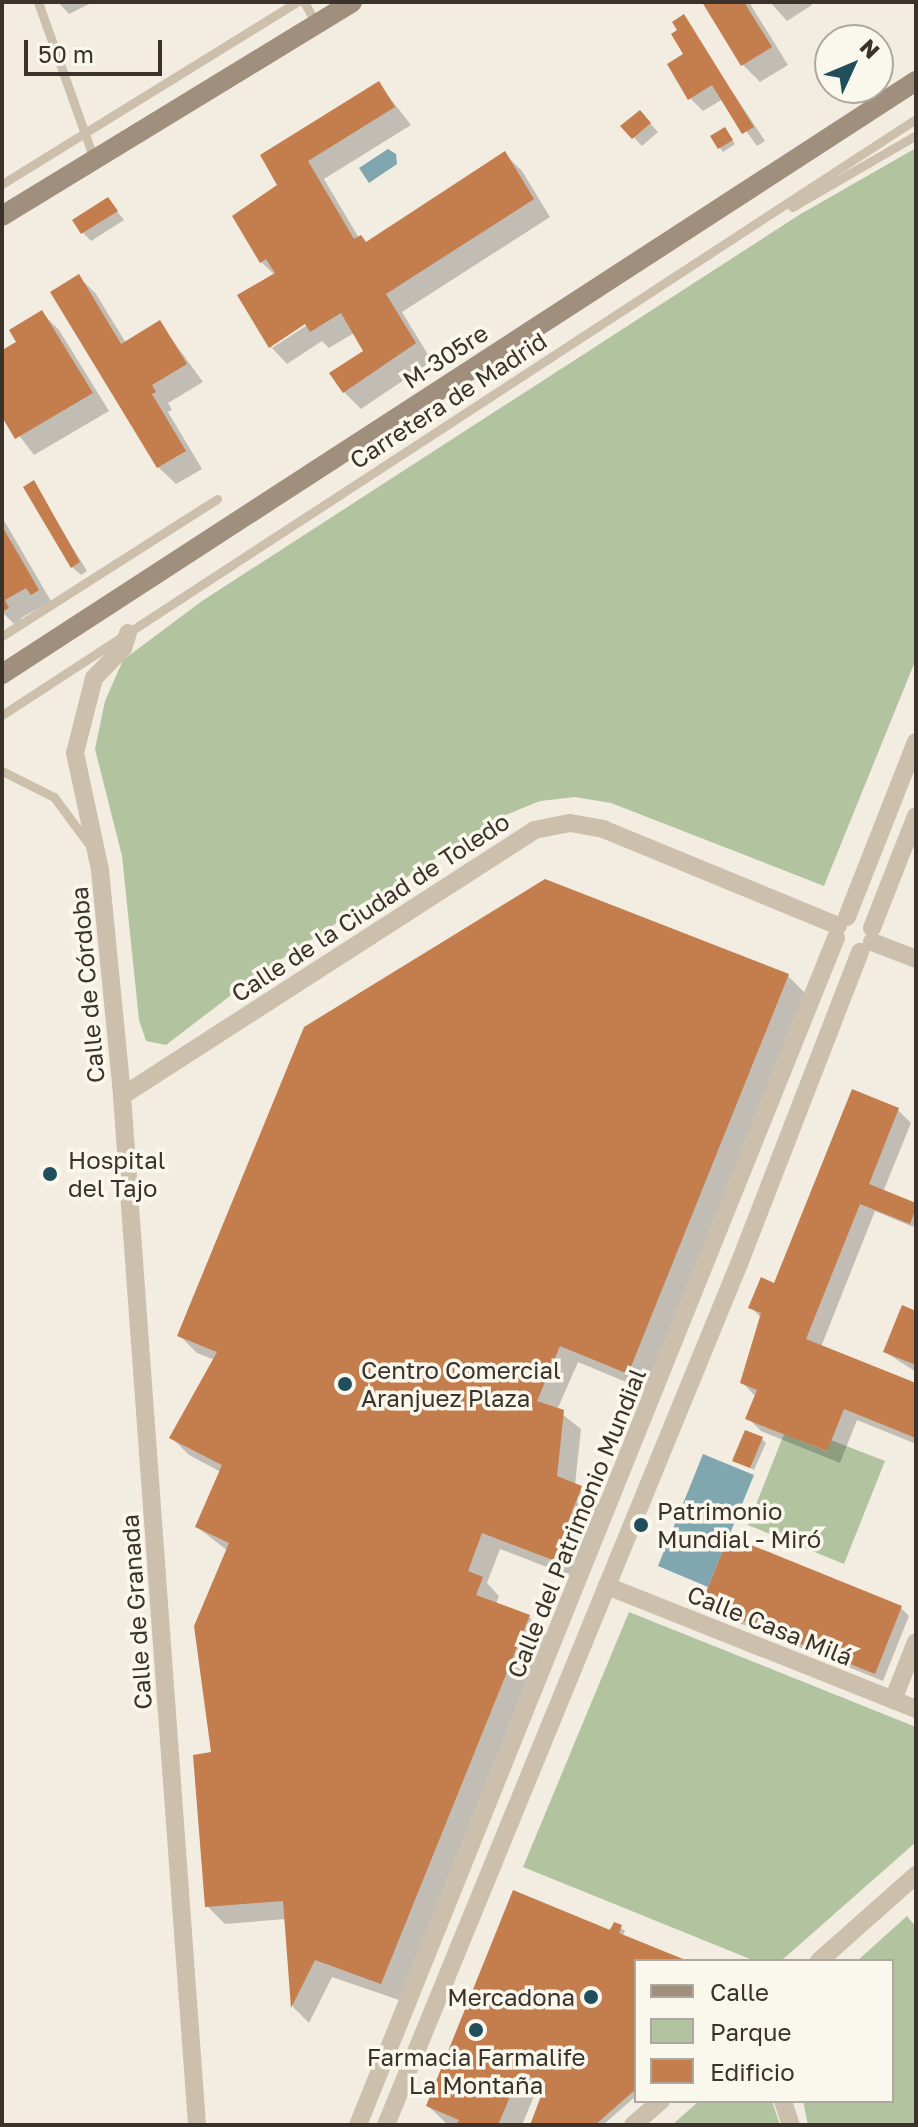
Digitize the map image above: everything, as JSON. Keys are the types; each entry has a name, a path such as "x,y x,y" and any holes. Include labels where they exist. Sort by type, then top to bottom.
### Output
{"main road":[{"path":"2,216 352,2"},
{"name":"M-305re","path":"2,674 916,81"}],"street":[{"name":"Calle de Córdoba","path":"122,1096 100,870 75,740 94,678 123,648 128,633"},
{"name":"Calle del Patrimonio Mundial","path":"358,2125 916,742"},
{"path":"386,2125 607,1586 916,816"},
{"name":"Calle de la Ciudad de Toledo","path":"122,1096 534,830 570,823 603,829 840,927"},
{"path":"868,941 859,916 840,927 843,949 868,941 916,959"},
{"name":"Calle de Granada","path":"122,1096 197,2125"},
{"name":"Calle Casa Milá","path":"607,1586 916,1709"},
{"path":"893,1700 916,1642"},
{"path":"821,1959 916,1875"},
{"path":"633,2125 659,2103"},
{"path":"784,2103 791,2125"}],"lane":[{"path":"38,2 94,159"},
{"path":"2,184 297,2"},
{"path":"304,2 316,24"},
{"name":"Carretera de Madrid","path":"2,715 916,119"},
{"path":"746,230 756,229 916,135"},
{"path":"2,636 217,499"},
{"name":"Calle de Córdoba","path":"2,771 41,787 66,808 100,870"}],"green space":[{"path":"916,148 916,659 824,886 611,803 575,797 540,801 496,819 260,973 166,1045 146,1041 139,1020 122,856 95,749 105,701 123,660 202,601 799,215"},
{"path":"784,1434 826,1451 831,1440 885,1461 844,1564 748,1525"},
{"path":"629,1612 916,1727 916,1842 783,1959 750,1959 523,1867"},
{"path":"907,1916 916,1927 916,2125 808,2125 803,2103 894,2103 894,1959 859,1959"},
{"path":"697,2103 773,2103 780,2125 672,2125"}],"water":[{"path":"388,149 396,154 397,164 369,183 359,168"},
{"path":"703,1454 754,1475 708,1587 658,1566"}],"building":[{"path":"702,2 744,2 772,47 741,66"},
{"path":"684,14 754,127 742,134 712,85 688,100 667,64 683,54 671,34 677,30 672,22"},
{"path":"379,81 395,107 308,161 354,239 361,235 366,242 505,151 534,199 386,294 416,343 343,393 329,373 363,351 341,313 310,332 305,324 269,348 237,295 275,273 266,259 260,263 232,216 277,185 260,155"},
{"path":"640,110 651,123 632,139 620,126"},
{"path":"725,127 733,140 718,149 710,136"},
{"path":"108,197 118,211 81,234 72,220"},
{"path":"79,274 121,344 160,320 187,364 152,385 156,392 152,394 186,451 157,468 50,292"},
{"path":"42,310 93,393 15,439 2,417 2,350 16,342 9,330"},
{"path":"34,480 80,562 71,568 23,487"},
{"path":"2,526 39,590 31,595 26,588 5,600 9,608 2,612"},
{"path":"545,879 789,974 628,1374 560,1346 537,1401 564,1410 557,1476 582,1486 553,1560 482,1533 468,1571 483,1577 476,1595 530,1615 381,1984 315,1960 291,2008 283,1901 205,1907 193,1755 211,1752 194,1626 229,1543 195,1527 222,1465 169,1438 217,1352 177,1336 304,1027"},
{"path":"852,1089 899,1108 869,1184 916,1203 916,1208 910,1224 860,1204 806,1339 916,1383 916,1438 844,1409 827,1451 745,1419 757,1390 740,1383 761,1313 748,1308 761,1277 774,1283"},
{"path":"902,1305 916,1311 916,1365 883,1352"},
{"path":"745,1430 763,1437 750,1468 732,1461"},
{"path":"729,1536 902,1606 875,1674 701,1604"},
{"path":"513,1890 610,1930 614,1922 622,1925 619,1933 683,1959 634,1959 634,2091 595,2125 530,2125 546,2083 520,2073 498,2125 456,2125 459,2120 426,2106"}],"place":[{"name":"Hospital del Tajo","path":"50,1174"},
{"name":"Centro Comercial Aranjuez Plaza","path":"345,1384"},
{"name":"Patrimonio Mundial - Miró","path":"641,1525"},
{"name":"Mercadona","path":"591,1997"},
{"name":"Farmacia Farmalife La Montaña","path":"476,2030"}]}
